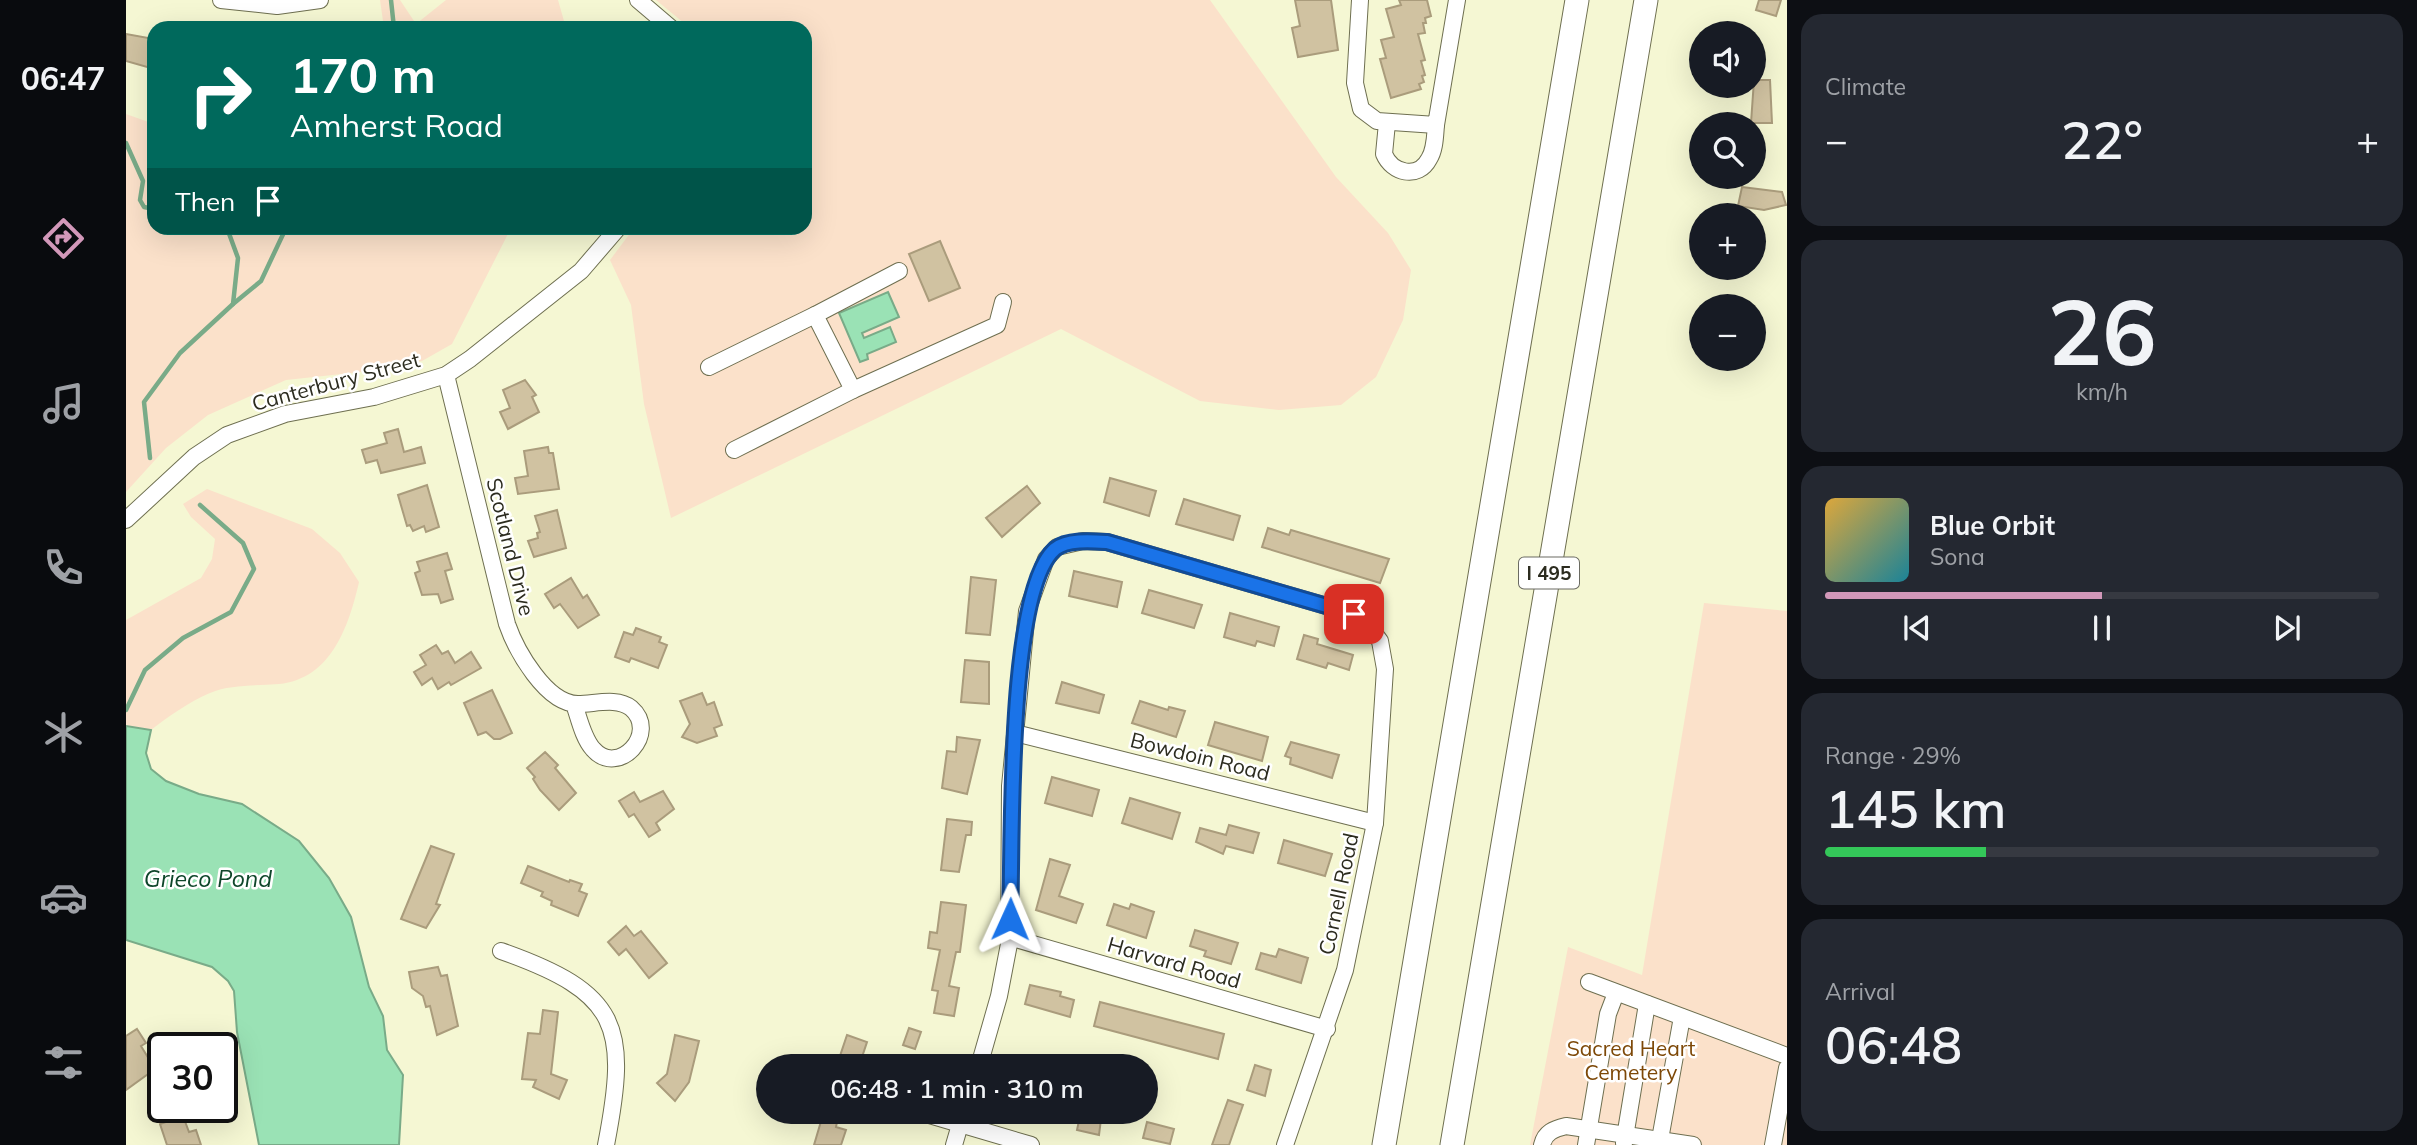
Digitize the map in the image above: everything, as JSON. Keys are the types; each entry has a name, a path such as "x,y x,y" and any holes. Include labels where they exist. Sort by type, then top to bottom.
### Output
{"highway":[{"path":"1384,1145 1577,0"},
{"name":"I 495","path":"1451,1145 1646,0"}],"street":[{"path":"221,0 276,6 320,0"},
{"path":"638,0 663,21"},
{"path":"1360,0 1356,49 1357,102 1367,117 1387,123 1436,125"},
{"path":"1387,123 1383,149 1386,159 1393,167 1408,172 1423,167 1430,159 1457,0"},
{"name":"Canterbury Street","path":"126,520 194,457 227,435 285,414 374,397 446,374 470,359 581,271 612,235"},
{"path":"709,367 899,271"},
{"path":"734,450 853,390 997,325 1003,302"},
{"path":"815,315 853,390"},
{"name":"Scotland Drive","path":"446,374 513,642 531,673 574,704"},
{"name":"Cornell Road","path":"1015,733 1027,611 1046,559 1057,547 1083,541 1107,542 1354,614 1368,625 1380,641 1385,689 1375,823 1354,937 1327,1029 1286,1145"},
{"path":"982,1054 999,996 1009,937 1010,786 1015,733"},
{"name":"Bowdoin Road","path":"1015,733 1375,823"},
{"name":"Harvard Road","path":"1009,937 1327,1029"},
{"path":"501,951 541,964 576,983 590,995 609,1024 618,1055 618,1074 606,1145"},
{"path":"1589,982 1787,1056"},
{"path":"1586,1145 1608,1014 1616,993"},
{"path":"1624,1140 1647,1004"},
{"path":"1659,1143 1682,1017"},
{"path":"1773,1145 1787,1068"},
{"path":"954,1145 960,1124"},
{"path":"977,1124 1031,1145"},
{"path":"1542,1145 1544,1137 1553,1130 1566,1126 1589,1128 1624,1140 1693,1145"}],"green space":[{"path":"380,0 400,0 414,21 383,21"},
{"path":"446,0 558,0 564,21 420,21"},
{"path":"656,0 1210,0 1336,177 1388,233 1411,270 1403,320 1376,377 1341,405 1279,410 1200,401 1061,329 671,518 644,404 631,305 610,260 629,235 812,235 812,21 682,21"},
{"path":"126,114 147,122 147,235 507,235 452,344 422,361 379,370 286,380 208,415 166,448 126,492"},
{"path":"207,489 312,529 340,553 359,582 350,616 335,648 325,661 297,680 218,690 187,705 151,730 126,726 126,620 201,578 212,559 215,539 191,517 183,504"},
{"name":"Sacred Heart Cemetery","path":"1704,603 1787,611 1787,1145 1530,1145 1568,947 1642,975"}],"water":[{"path":"888,292 899,317 862,333 864,338 890,327 896,342 867,354 868,359 860,362 839,313"},
{"name":"Grieco Pond","path":"126,726 151,730 146,753 151,769 166,781 199,794 242,804 299,841 329,878 351,917 369,987 383,1016 387,1050 403,1075 399,1145 259,1145 237,1032 234,991 228,981 212,967 126,940"}],"building":[{"path":"1295,0 1331,0 1338,50 1298,57 1292,28 1300,26"},
{"path":"1399,0 1427,0 1431,16 1425,18 1426,23 1423,23 1425,33 1418,34 1425,60 1421,61 1425,75 1422,76 1424,82 1419,84 1421,89 1391,98 1380,59 1386,58 1381,40 1394,37 1386,9 1401,5"},
{"path":"1759,0 1781,0 1776,16 1756,10"},
{"path":"126,34 147,38 147,67 126,61"},
{"path":"1766,80 1770,80 1772,123 1766,123 1766,112 1752,112 1753,98 1766,98"},
{"path":"1742,189 1758,189 1782,192 1786,205 1766,210 1766,203 1739,203"},
{"path":"940,241 960,288 929,301 909,254"},
{"path":"525,380 536,395 532,397 539,412 508,429 500,412 510,408 503,390"},
{"path":"398,429 404,452 421,447 425,463 381,473 377,460 366,463 362,450 387,443 384,433"},
{"path":"548,447 549,453 553,453 559,489 518,494 515,478 528,476 524,451"},
{"path":"1110,478 1156,491 1149,516 1104,502"},
{"path":"427,485 439,527 426,532 424,526 413,531 410,525 407,526 398,495"},
{"path":"1027,486 1040,503 1002,537 986,518"},
{"path":"1184,499 1240,516 1233,540 1176,524"},
{"path":"557,510 566,548 534,557 528,541 538,538 537,533 540,532 535,516"},
{"path":"1268,528 1289,535 1291,530 1389,559 1380,583 1262,547"},
{"path":"447,553 452,569 445,571 453,599 441,603 438,594 422,595 415,573 420,571 417,562"},
{"path":"1074,571 1122,582 1117,607 1069,596"},
{"path":"971,577 996,580 990,635 966,633"},
{"path":"571,578 583,598 587,595 599,615 578,628 560,604 554,608 545,594"},
{"path":"1149,590 1202,605 1194,628 1142,613"},
{"path":"1230,613 1279,627 1274,646 1257,641 1255,646 1224,637"},
{"path":"636,628 661,637 659,642 667,645 658,668 631,658 629,662 615,657 624,632 633,635"},
{"path":"1304,635 1318,639 1317,644 1353,655 1349,670 1328,663 1326,668 1297,659"},
{"path":"436,645 442,654 448,651 455,663 471,652 481,668 451,685 449,682 438,689 432,678 422,685 414,672 426,665 420,655"},
{"path":"965,660 989,662 989,704 961,702"},
{"path":"1062,682 1104,695 1099,713 1056,703"},
{"path":"492,690 512,733 500,739 494,739 486,732 478,735 464,703"},
{"path":"702,693 707,705 714,702 722,725 714,728 717,736 697,743 682,737 690,724 680,701"},
{"path":"1140,701 1168,710 1169,707 1185,711 1176,737 1132,723"},
{"path":"1215,722 1268,737 1262,761 1208,745"},
{"path":"957,737 980,740 967,794 942,788 947,751 956,752"},
{"path":"1291,742 1339,755 1332,778 1290,764 1291,758 1285,756"},
{"path":"545,752 558,765 555,768 576,793 559,810 540,790 533,779 535,777 527,768"},
{"path":"1052,777 1099,790 1092,816 1045,803"},
{"path":"663,791 674,809 656,823 660,830 649,837 634,814 629,817 619,801 634,792 640,802"},
{"path":"1130,798 1180,813 1172,839 1122,823"},
{"path":"947,819 972,822 971,835 966,835 959,872 941,870"},
{"path":"1229,825 1259,833 1253,853 1226,846 1223,854 1196,842 1200,828 1226,835"},
{"path":"1284,840 1332,854 1325,876 1278,863"},
{"path":"431,846 454,854 436,904 440,905 426,928 401,919"},
{"path":"1050,859 1070,865 1059,896 1083,904 1076,923 1036,910"},
{"path":"528,866 569,882 570,880 582,884 579,891 587,894 578,916 551,905 552,901 541,896 543,892 521,883"},
{"path":"941,902 966,905 960,952 956,952 949,986 959,988 954,1016 934,1013 938,991 932,990 940,950 928,948 930,932 937,933"},
{"path":"1114,904 1129,909 1131,904 1154,912 1146,938 1107,925"},
{"path":"626,926 634,936 641,931 667,963 649,978 626,949 619,955 608,942"},
{"path":"1195,930 1238,943 1231,964 1204,956 1206,951 1190,946"},
{"path":"1279,949 1308,958 1301,983 1256,969 1261,953 1276,957"},
{"path":"438,967 441,976 447,975 458,1026 437,1035 430,1006 426,1007 423,996 412,988 409,972"},
{"path":"1030,985 1061,992 1060,996 1074,1000 1070,1017 1025,1004"},
{"path":"1100,1002 1224,1034 1218,1059 1094,1026"},
{"path":"543,1010 558,1012 551,1074 567,1080 559,1099 533,1087 536,1080 522,1079 528,1033 540,1034"},
{"path":"909,1028 921,1032 915,1049 903,1045"},
{"path":"137,1029 146,1043 141,1046 147,1056 147,1075 126,1090 126,1036"},
{"path":"675,1035 699,1041 689,1082 675,1101 657,1083 667,1074"},
{"path":"847,1035 867,1042 863,1054 841,1054"},
{"path":"1255,1065 1271,1070 1265,1096 1247,1090"},
{"path":"1228,1100 1243,1105 1229,1145 1212,1145"},
{"path":"186,1123 189,1132 196,1130 201,1145 167,1145 160,1124"},
{"path":"820,1124 837,1124 836,1127 846,1130 841,1145 814,1145"},
{"path":"1078,1124 1100,1124 1099,1135 1077,1130"},
{"path":"1146,1124 1174,1129 1170,1144 1143,1138"}],"waterway":[{"path":"391,0 393,21"},
{"path":"126,143 143,181 140,200 147,208"},
{"path":"150,458 144,402 180,353 233,304 238,258 230,235"},
{"path":"233,304 261,281 283,235"},
{"path":"126,710 145,670 183,638 231,612 254,569 243,543 200,505"}],"route":[{"path":"1010,919 1010,786 1027,611 1046,559 1057,547 1083,541 1107,542 1354,614"}]}
